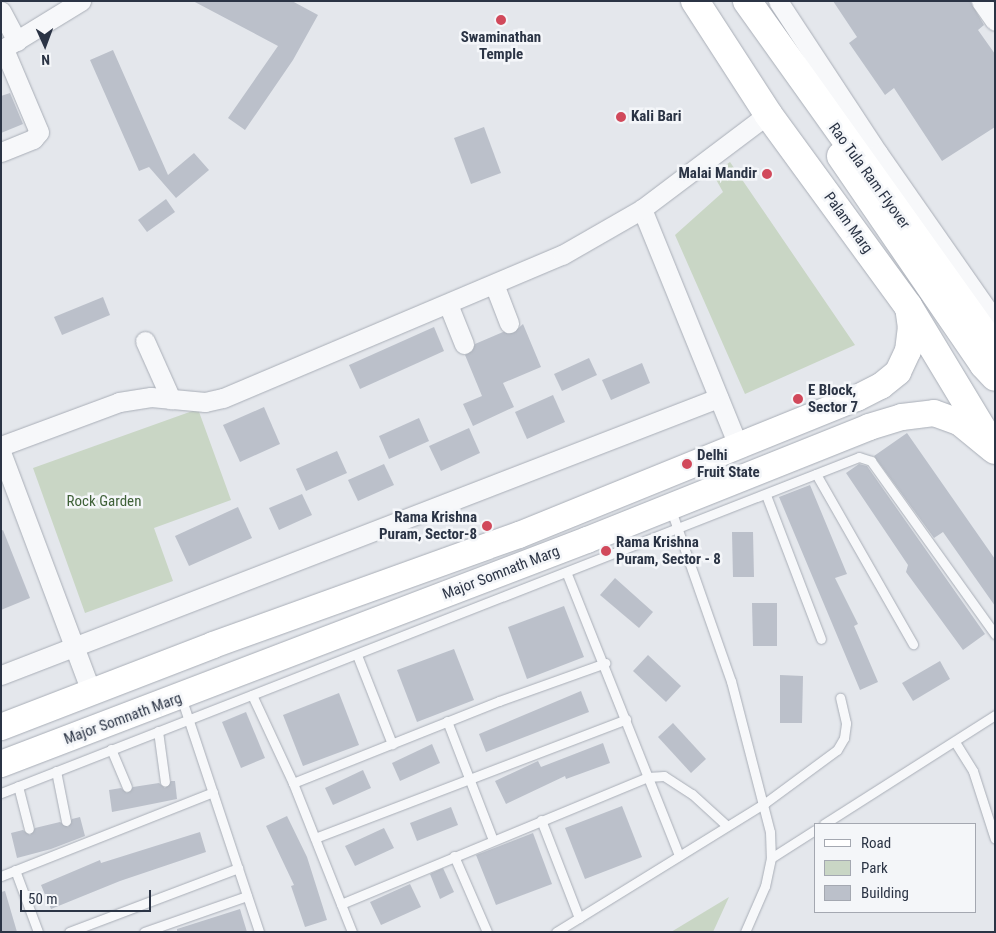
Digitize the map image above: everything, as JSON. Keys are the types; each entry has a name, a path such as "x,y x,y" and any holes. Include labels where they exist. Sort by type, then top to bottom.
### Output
{"main road":[{"name":"Palam Marg","path":"695,1 768,114 908,306 995,451"},
{"name":"Palam Marg","path":"737,1 984,365 995,377"},
{"name":"Rao Tula Ram Flyover","path":"747,1 995,349"}],"street":[{"path":"7,47 81,1"},
{"path":"778,1 878,154 995,321"},
{"path":"981,1 995,21"},
{"path":"1,11 7,47 39,132 32,139 1,152"},
{"path":"1,446 119,402 152,397 205,402 238,393 448,304 591,241 642,209 768,114"},
{"path":"642,209 738,446"},
{"path":"494,284 509,323"},
{"path":"448,304 464,344"},
{"name":"Major Somnath Marg","path":"1,727 91,692 519,535 858,398 881,386 898,372 908,351 912,328 908,306"},
{"path":"145,341 171,399"},
{"path":"1,675 718,398"},
{"path":"858,398 869,427"},
{"name":"Major Somnath Marg","path":"1,764 185,708 674,519 869,427 902,417 934,413 959,422 995,451"},
{"path":"1,452 91,692"}],"lane":[{"path":"1,793 158,731 185,708 252,695 567,574 674,519 766,495 859,458 871,460 995,634"},
{"path":"816,474 913,644"},
{"path":"766,495 821,639"},
{"path":"674,519 731,681 764,803 771,858 765,886 745,932"},
{"path":"567,574 605,664 679,856"},
{"path":"357,655 392,744"},
{"path":"293,783 447,722 605,664"},
{"path":"252,695 293,783 352,932"},
{"path":"556,932 764,803 837,750 844,738 846,723 840,698"},
{"path":"185,708 259,932"},
{"path":"826,823 995,715"},
{"path":"315,838 626,719"},
{"path":"447,722 493,840"},
{"path":"158,731 165,782"},
{"path":"955,742 973,771 995,839"},
{"path":"111,749 127,788"},
{"path":"56,771 66,820"},
{"path":"341,904 648,777 664,776 692,794 728,826"},
{"path":"18,786 29,829"},
{"path":"1,876 213,792"},
{"path":"541,820 579,918"},
{"path":"771,858 814,831"},
{"path":"454,856 487,932"},
{"path":"69,932 238,868"},
{"path":"15,870 38,932"},
{"path":"144,932 247,896"}],"green space":[{"path":"730,162 855,345 745,394 675,235 723,192 713,174"},
{"name":"Rock Garden","path":"198,409 231,500 154,528 173,581 85,613 33,468"},
{"path":"729,897 713,932 671,932"}],"building":[{"path":"193,1 292,1 318,15 293,60 245,130 228,118 278,46"},
{"path":"833,1 970,1 984,25 978,30 995,54 995,127 942,161 894,88 885,95 849,43 857,37"},
{"path":"113,50 168,175 194,153 209,170 176,198 149,167 139,171 90,60"},
{"path":"10,93 23,124 1,133 1,96"},
{"path":"484,127 501,173 471,184 454,138"},
{"path":"166,199 175,212 147,232 138,220"},
{"path":"103,297 110,315 62,335 54,317"},
{"path":"523,324 541,367 503,383 514,407 473,426 463,404 482,396 465,355 472,351 475,344 503,332 513,333"},
{"path":"434,327 444,351 360,389 349,365"},
{"path":"589,358 597,375 562,391 554,374"},
{"path":"642,363 650,383 611,400 602,380"},
{"path":"553,395 565,422 527,439 515,412"},
{"path":"264,407 280,444 240,462 223,425"},
{"path":"419,418 429,441 389,459 379,436"},
{"path":"469,428 480,453 441,471 429,446"},
{"path":"907,433 995,559 995,606 943,532 934,538 874,456"},
{"path":"337,451 347,473 306,491 296,469"},
{"path":"384,464 394,485 358,501 348,480"},
{"path":"859,464 867,466 985,634 963,650 906,572 908,565 846,473"},
{"path":"810,485 847,574 835,578 858,624 854,626 878,682 860,690 779,497"},
{"path":"302,494 312,515 279,530 269,508"},
{"path":"238,507 252,538 189,566 175,536"},
{"path":"3,530 30,598 1,610 1,531"},
{"path":"732,532 753,532 754,577 733,577"},
{"path":"615,578 653,612 639,628 600,595"},
{"path":"752,603 777,603 777,646 753,646"},
{"path":"564,606 584,657 527,679 508,627"},
{"path":"454,649 474,700 417,722 397,670"},
{"path":"648,655 681,686 666,702 633,671"},
{"path":"940,661 950,679 913,701 902,683"},
{"path":"780,675 803,676 802,723 780,723"},
{"path":"581,691 589,712 486,752 479,734"},
{"path":"339,693 359,745 303,766 283,715"},
{"path":"246,712 265,758 241,768 222,722"},
{"path":"673,723 706,759 691,773 658,737"},
{"path":"603,743 610,763 566,779 565,776 506,804 495,781 538,761 541,767"},
{"path":"432,744 440,763 400,781 392,763"},
{"path":"363,770 371,788 333,805 325,788"},
{"path":"171,781 175,781 177,799 112,812 109,790 121,788 127,793 133,787 159,783 165,788"},
{"path":"622,806 642,857 585,879 565,828"},
{"path":"451,807 458,825 417,841 410,823"},
{"path":"287,816 307,857 327,920 305,927 291,886 294,885 266,826"},
{"path":"80,817 85,836 51,849 17,858 11,833 23,830 30,835 35,828 60,822 68,827 72,819"},
{"path":"384,828 394,848 355,866 345,846"},
{"path":"200,832 206,852 120,881 51,909 41,885 100,860 101,863"},
{"path":"533,833 552,884 496,905 476,855"},
{"path":"443,868 454,892 440,899 430,874"},
{"path":"410,884 421,907 381,925 370,902"},
{"path":"5,891 17,932 1,932 1,892"},
{"path":"240,909 247,932 177,932 177,929"}],"place":[{"name":"Swaminathan Temple","path":"501,20"},
{"name":"Kali Bari","path":"621,117"},
{"name":"Malai Mandir","path":"767,174"},
{"name":"E Block, Sector 7","path":"798,399"},
{"name":"Delhi Fruit State","path":"687,464"},
{"name":"Rama Krishna Puram, Sector-8","path":"487,526"},
{"name":"Rama Krishna Puram, Sector - 8","path":"606,551"}]}
